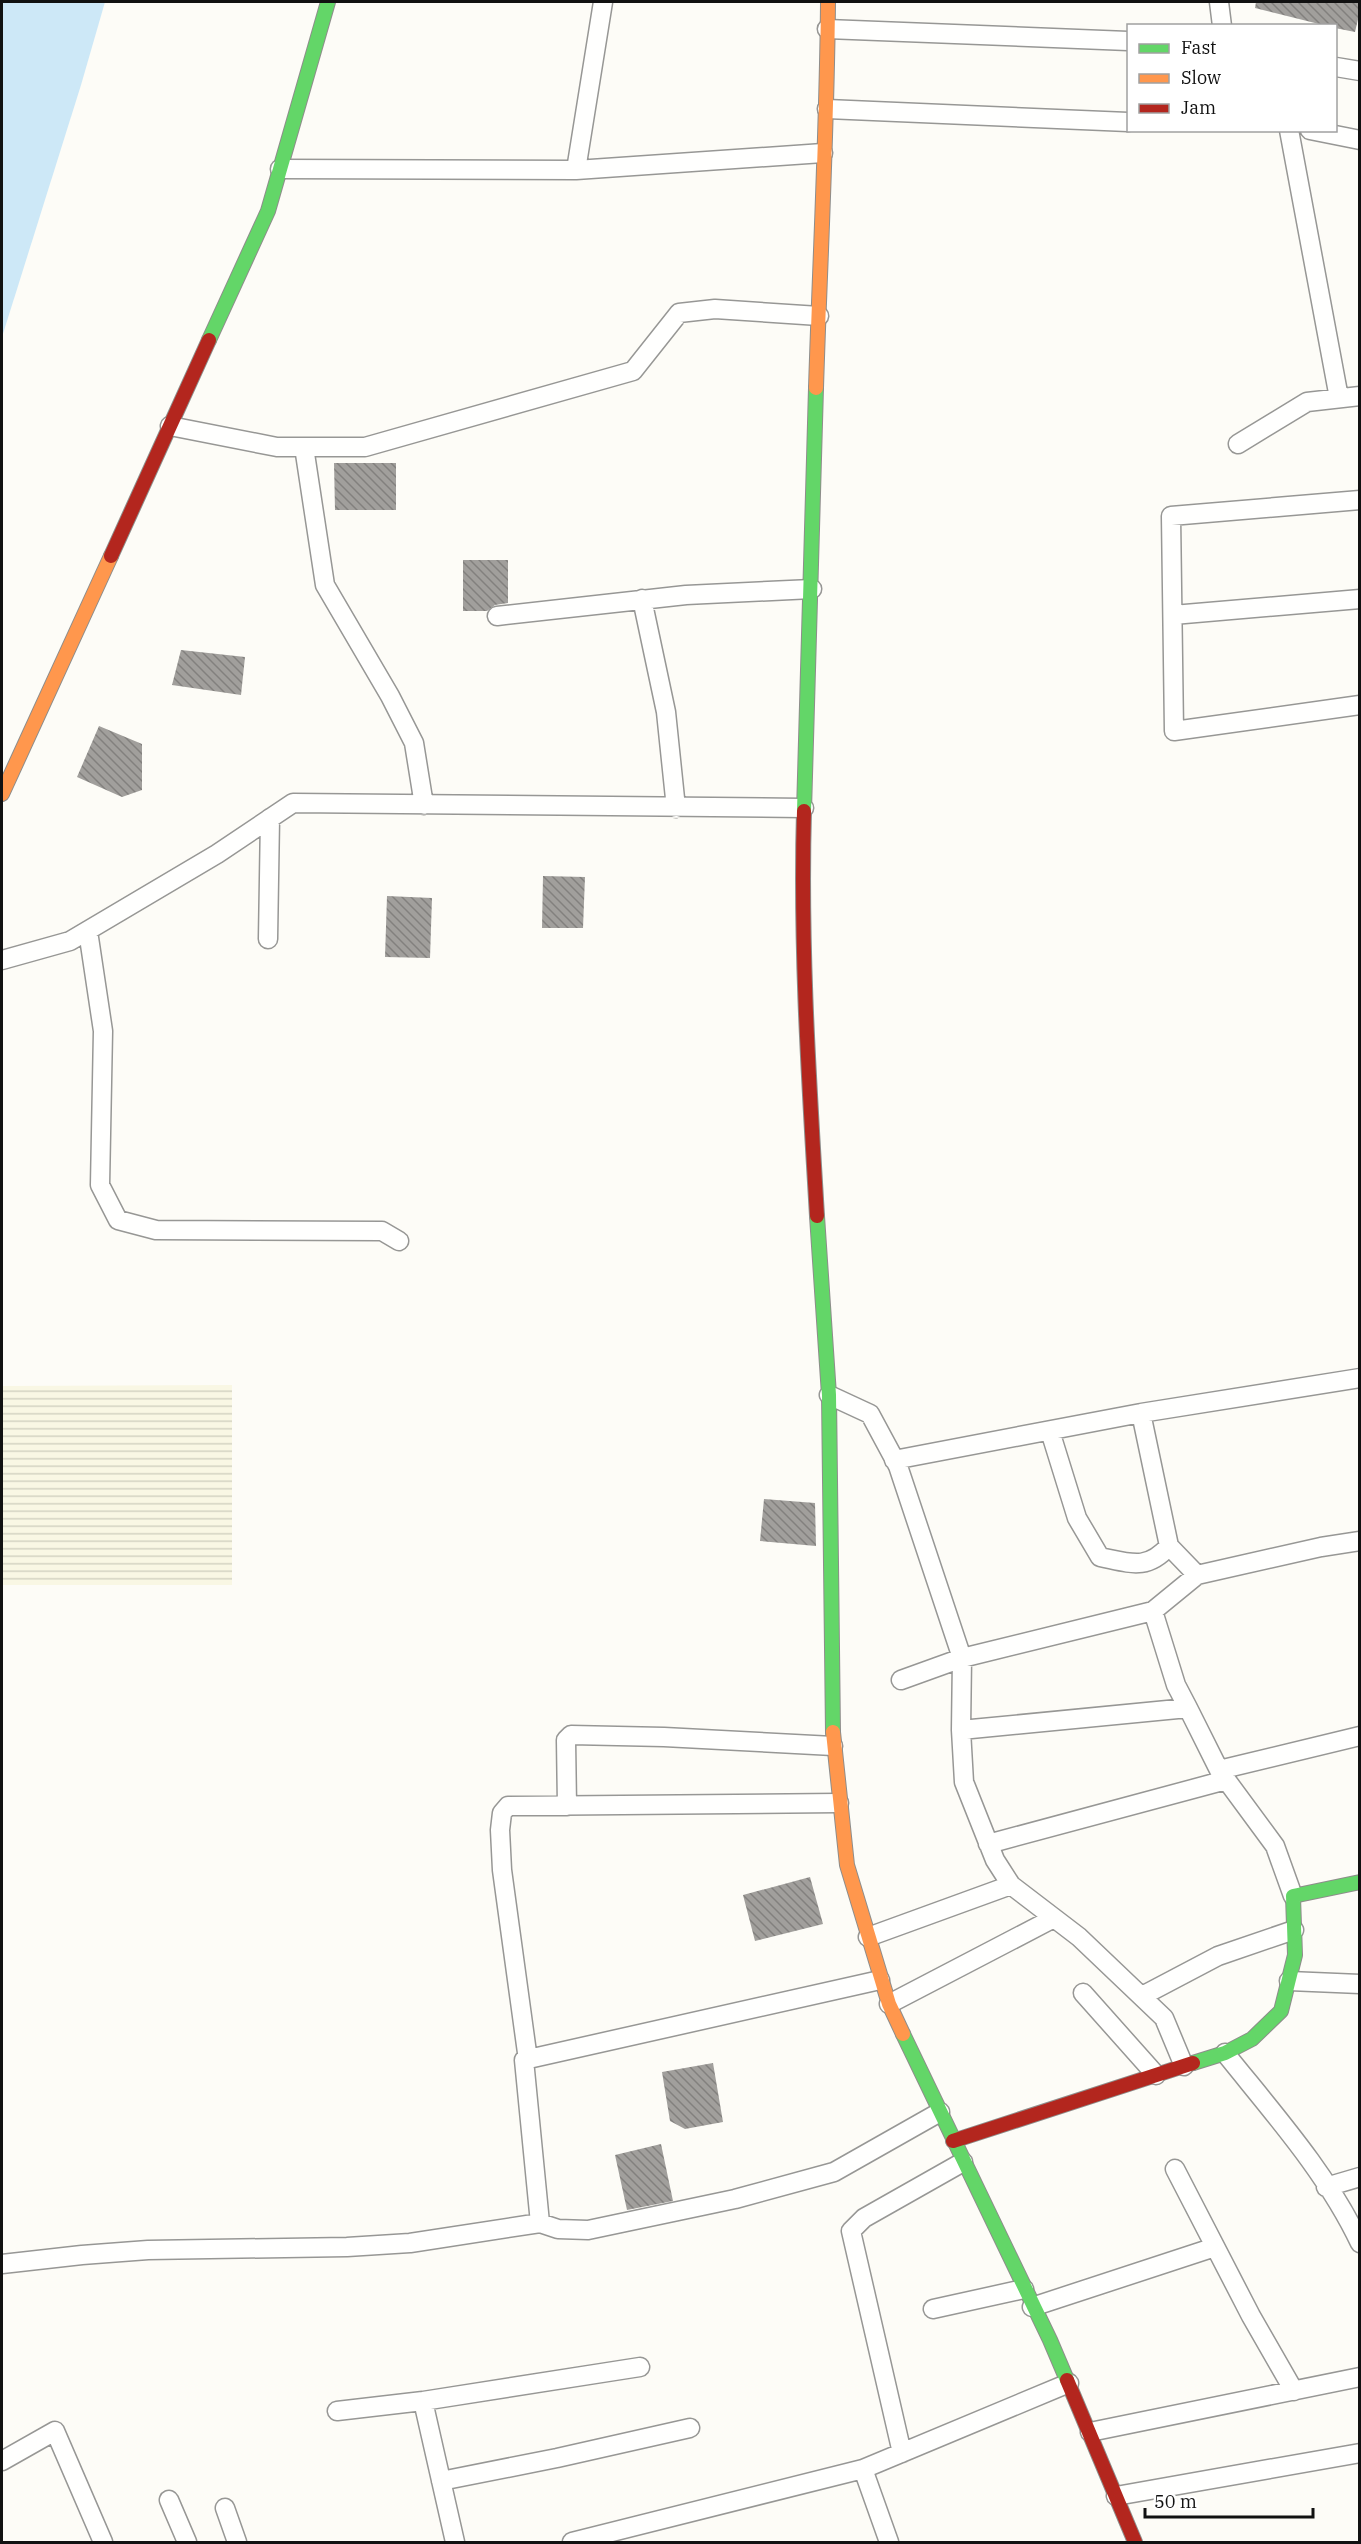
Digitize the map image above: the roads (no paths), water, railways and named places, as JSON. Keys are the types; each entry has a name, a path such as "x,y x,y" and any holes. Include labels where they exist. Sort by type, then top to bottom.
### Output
{"main road":[{"path":"2,794 267,211 328,2"},
{"path":"828,2 827,109 823,153 802,870 806,1039 830,1395 833,1746 846,1865 889,2004 1069,2383 1135,2542"},
{"path":"953,2141 1225,2053 1252,2039 1281,2011 1295,1955 1293,1896 1359,1881"}],"street":[{"path":"576,170 603,2"},
{"path":"1219,2 1222,24"},
{"path":"827,29 1127,41"},
{"path":"1337,67 1359,71"},
{"path":"827,109 1127,122"},
{"path":"1289,132 1339,398"},
{"path":"1320,132 1359,140"},
{"path":"280,169 576,170 823,153"},
{"path":"170,426 277,447 365,447 633,371 679,314 715,309 819,316"},
{"path":"1238,444 1307,402 1359,396"},
{"path":"304,447 325,585 390,696 414,742 424,805"},
{"path":"1359,501 1171,516 1174,731 1359,705"},
{"path":"498,616 686,595 812,589"},
{"path":"642,599 666,712 676,808"},
{"path":"1173,615 1359,599"},
{"path":"2,960 70,941 217,854 293,803 804,808"},
{"path":"268,939 270,818"},
{"path":"88,931 103,1031 100,1185 118,1220 156,1230 382,1231 399,1241"},
{"path":"894,1460 1141,1413 1359,1377"},
{"path":"830,1395 870,1414 894,1460 962,1658 961,1730 964,1782 988,1844 1011,1885 1079,1937 1164,2018 1184,2066"},
{"path":"1141,1413 1169,1545 1197,1575"},
{"path":"1050,1431 1077,1518 1100,1557 1136,1564 1158,1558 1169,1545"},
{"path":"901,1680 962,1658 1153,1611 1197,1575 1321,1547 1359,1541"},
{"path":"1153,1611 1176,1685 1222,1775 1275,1846 1293,1896"},
{"path":"961,1730 1188,1708"},
{"path":"567,1806 566,1740 571,1735 664,1737 833,1746"},
{"path":"988,1844 1359,1736"},
{"path":"528,2060 502,1870 500,1830 502,1813 508,1806 839,1803"},
{"path":"868,1937 1011,1885"},
{"path":"889,2004 1054,1918"},
{"path":"1142,1996 1218,1956 1294,1930"},
{"path":"540,2223 524,2060 880,1980"},
{"path":"1289,1981 1359,1984"},
{"path":"1083,1994 1156,2075"},
{"path":"1225,2053 1293,2139 1347,2216 1359,2243"},
{"path":"2,2264 148,2250 346,2247 410,2243 540,2223 558,2229 588,2230 746,2196 834,2172 940,2112"},
{"path":"902,2453 851,2231 864,2218 963,2162"},
{"path":"1175,2169 1251,2316 1294,2391"},
{"path":"1326,2187 1359,2177"},
{"path":"1032,2307 1215,2247"},
{"path":"933,2310 1024,2289"},
{"path":"337,2411 423,2401 640,2367"},
{"path":"1090,2432 1359,2377"},
{"path":"572,2542 863,2469 1069,2383"},
{"path":"423,2401 455,2542"},
{"path":"441,2481 690,2428"},
{"path":"2,2461 55,2432 103,2542"},
{"path":"1116,2496 1359,2453"},
{"path":"863,2469 889,2542"},
{"path":"169,2500 187,2542"},
{"path":"225,2508 237,2542"}],"water":[{"path":"2,2 105,2 2,337"}]}
